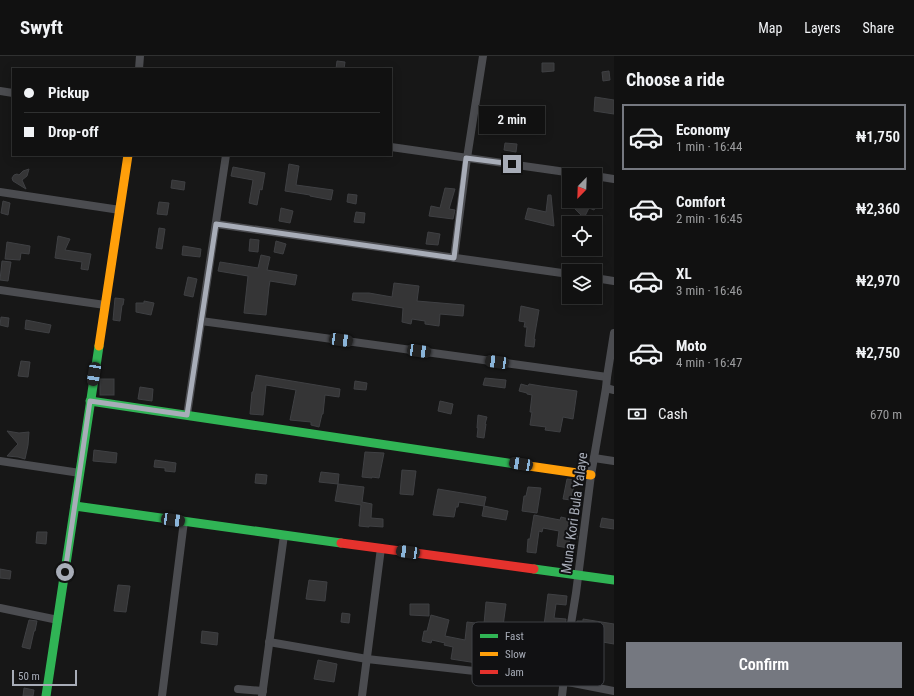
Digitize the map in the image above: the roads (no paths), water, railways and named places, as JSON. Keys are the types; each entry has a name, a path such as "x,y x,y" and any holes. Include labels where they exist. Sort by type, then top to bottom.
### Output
{"street":[{"path":"139,68 140,56"},
{"path":"454,258 466,158 483,56"},
{"path":"0,91 12,92"},
{"path":"392,147 562,171"},
{"path":"46,696 128,156"},
{"path":"187,415 226,156"},
{"path":"602,177 614,179"},
{"path":"0,192 120,210"},
{"path":"216,224 562,273"},
{"path":"602,279 614,281"},
{"path":"0,290 105,305"},
{"path":"201,321 607,377"},
{"name":"Muna Kori Bula Yalaye","path":"571,622 591,475 610,389 607,377 614,333"},
{"path":"90,401 591,475"},
{"path":"594,458 614,461"},
{"path":"0,461 80,473"},
{"path":"75,506 614,580"},
{"path":"162,696 184,521"},
{"path":"238,689 262,694 284,535"},
{"path":"362,696 381,548"},
{"path":"0,608 58,620"},
{"path":"269,642 367,658 472,670"},
{"name":"Muna Kori Bula Yalaye","path":"562,696 563,686"},
{"path":"588,686 614,691"}]}
